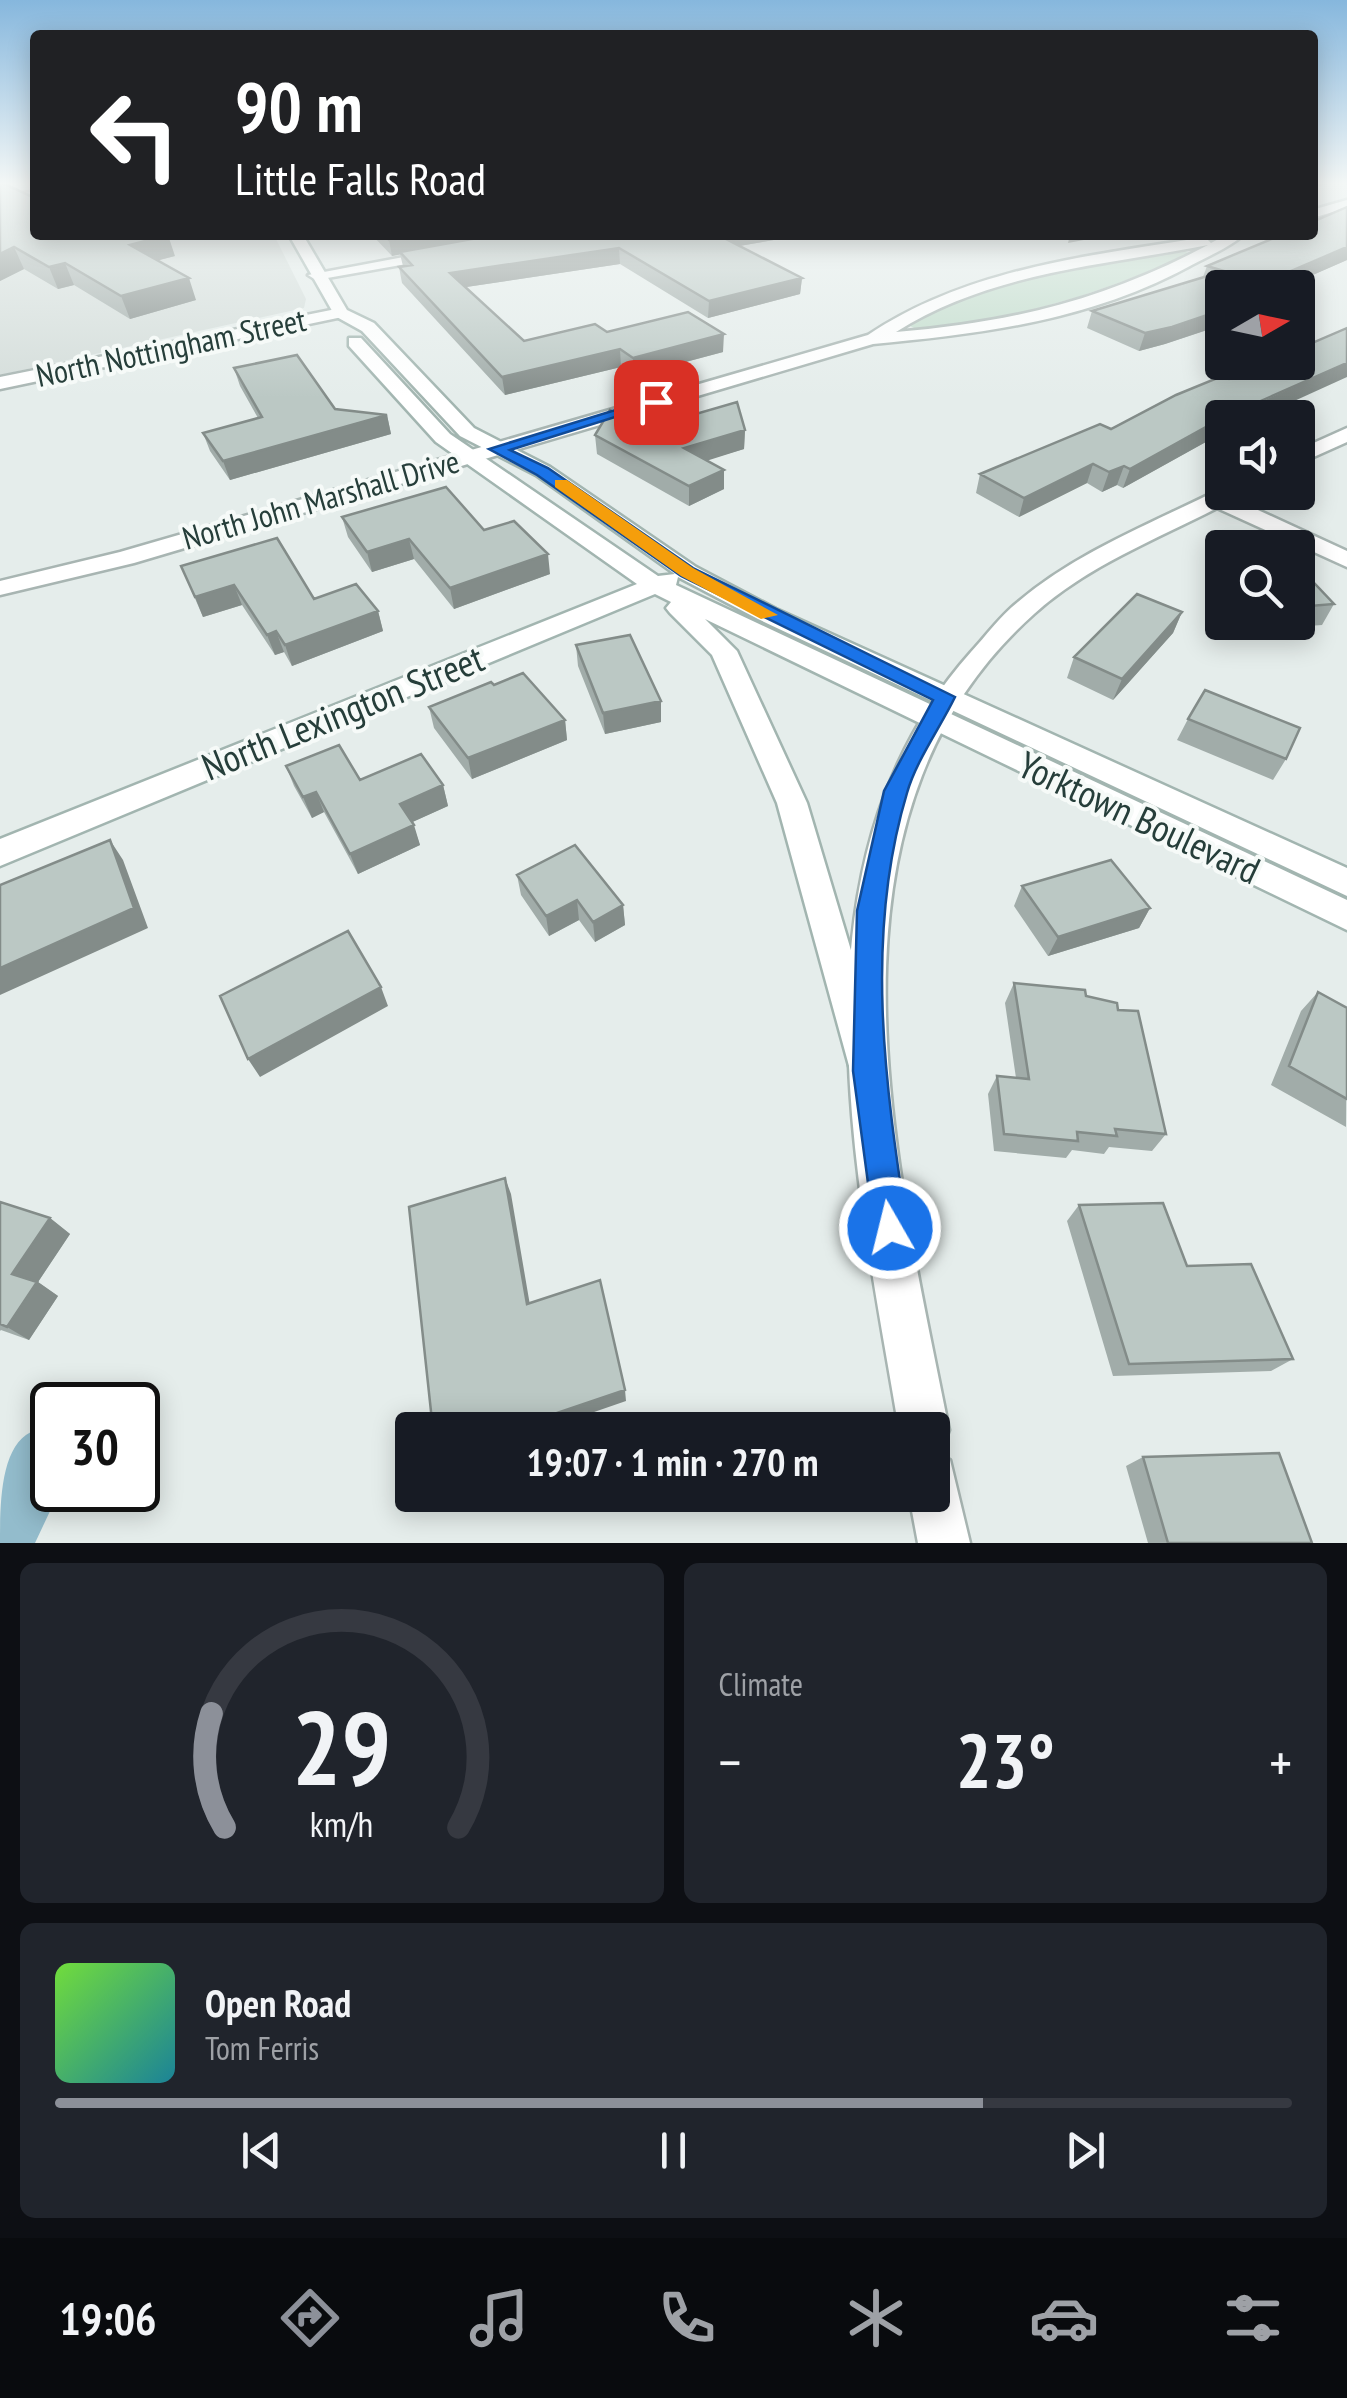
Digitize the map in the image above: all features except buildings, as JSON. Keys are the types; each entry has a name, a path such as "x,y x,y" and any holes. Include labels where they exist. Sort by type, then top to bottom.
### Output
{"street":[{"path":"306,254 341,314 345,331 425,422 469,457 576,526 655,585 724,651 792,803 868,1071 921,1412"},
{"name":"North Nottingham Street","path":"316,275 438,254"},
{"name":"North John Marshall Drive","path":"872,339 909,313 990,281 1117,254"},
{"name":"North John Marshall Drive","path":"0,588 126,558 872,339 981,330 1060,312 1118,294 1200,254"},
{"path":"341,314 368,326 452,418 496,449 542,472 687,572 938,708"},
{"name":"North Nottingham Street","path":"0,383 341,314"},
{"path":"1315,450 1347,434"},
{"path":"868,1071 866,986 878,863 896,791 938,708 974,656 1025,608 1114,549 1205,506"},
{"path":"1252,510 1347,560"},
{"name":"North Lexington Street","path":"0,854 687,572"},
{"path":"655,585 938,708"},
{"name":"Yorktown Boulevard","path":"938,708 1347,883"},
{"name":"Yorktown Boulevard","path":"938,708 1347,916"},
{"path":"938,1512 944,1543"}],"shaded area":[{"path":"0,254 284,254 306,299 304,308 0,375"}],"green space":[{"path":"1158,254 1187,254 1057,303 920,331 904,323 971,296 1074,269"}],"water":[{"path":"30,1433 30,1512 50,1512 35,1543 0,1543 4,1479 13,1450"}],"slow traffic":[{"path":"561,484 687,572 768,615"}],"route":[{"path":"656,402 496,449 542,472 687,572 945,697 896,791 870,911 866,986 868,1071 890,1228"}]}
